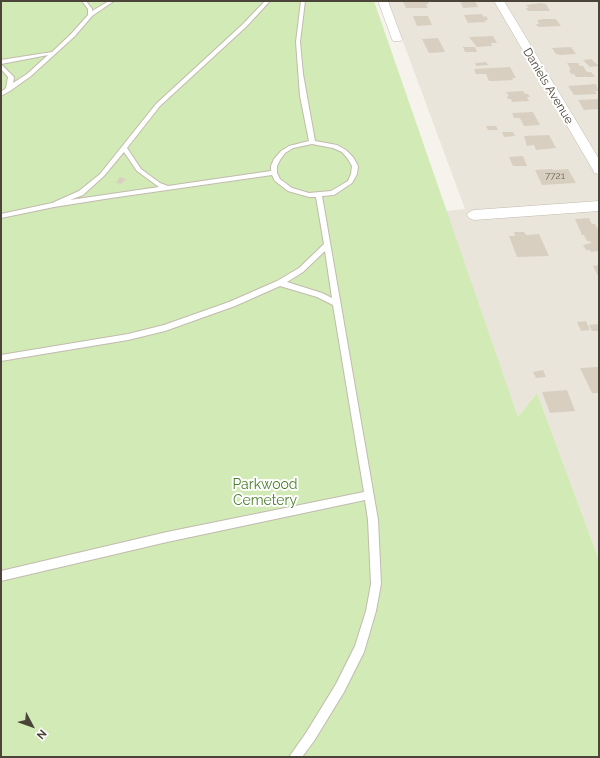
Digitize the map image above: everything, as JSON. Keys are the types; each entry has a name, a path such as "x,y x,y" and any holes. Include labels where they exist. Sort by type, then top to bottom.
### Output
{"street":[{"path":"383,1 397,39"},
{"name":"Daniels Avenue","path":"499,1 599,170"},
{"path":"474,215 599,206"}],"lane":[{"path":"84,1 90,8 90,15"},
{"path":"1,94 29,74 53,53 78,30 90,15 112,1"},
{"path":"54,205 81,193 102,175 158,105 245,25 268,1"},
{"path":"303,1 298,42 300,74 305,111 312,142"},
{"path":"1,62 53,53"},
{"path":"1,66 11,76 11,82 8,90"},
{"path":"312,142 324,143 340,149 351,158 355,166 354,174 346,185 332,193 309,195 290,190 283,185 274,173 274,166 277,158 283,152 296,146 312,142"},
{"path":"124,148 139,170 158,184 168,188"},
{"path":"1,216 54,205 274,173"},
{"path":"295,757 310,737 340,688 360,648 371,611 376,584 373,520 319,195"},
{"path":"1,358 128,337 158,330 232,304 280,283 301,270 328,245"},
{"path":"280,283 320,295 336,303"},
{"path":"1,576 175,535 369,495"}],"shaded area":[{"path":"388,1 599,1 599,560 537,393 518,417 446,211 465,209"}],"green space":[{"name":"Parkwood Cemetery","path":"1,1 374,1 518,417 537,393 599,560 599,757 1,757"}],"building":[{"path":"428,1 429,4 426,4 428,8 406,8 403,2"},
{"path":"460,1 475,1 478,7 463,8"},
{"path":"541,3 546,4 550,11 528,11 526,8 529,8 526,5"},
{"path":"482,14 483,17 486,16 488,20 485,20 486,22 468,23 464,15"},
{"path":"413,16 428,16 432,25 417,26"},
{"path":"556,19 561,26 538,27 536,24 539,24 537,20"},
{"path":"493,36 497,43 491,43 492,46 477,47 469,37"},
{"path":"438,38 445,52 429,53 422,39"},
{"path":"463,47 475,47 477,52 465,52"},
{"path":"571,47 576,54 556,54 552,48"},
{"path":"591,59 599,66 590,67 583,60"},
{"path":"486,62 488,65 476,66 475,63"},
{"path":"567,63 578,63 580,66 583,66 587,72 591,72 595,77 576,77 574,74 571,74 569,70 571,70"},
{"path":"510,67 516,78 512,78 513,80 489,81 486,74 476,74 474,69"},
{"path":"596,84 598,91 595,91 597,94 574,95 568,86"},
{"path":"523,91 530,97 527,97 529,101 512,102 511,99 508,99 507,97 509,96 506,92"},
{"path":"598,99 599,109 584,110 578,100"},
{"path":"533,112 540,125 524,126 520,118 514,118 512,113"},
{"path":"486,126 496,126 498,130 488,130"},
{"path":"502,132 513,132 515,136 504,137"},
{"path":"549,135 556,148 536,150 534,145 527,146 524,136"},
{"path":"523,156 527,166 513,166 509,157"},
{"path":"568,169 576,183 542,185 535,170"},
{"path":"120,177 126,179 121,184 116,183"},
{"path":"589,218 592,224 595,224 599,231 599,251 591,252 590,250 586,250 583,245 591,243 590,241 587,241 584,235 582,235 575,219"},
{"path":"514,232 524,232 526,235 539,234 549,256 517,257 509,236 515,236"},
{"path":"599,265 599,278 593,266"},
{"path":"586,321 590,330 581,331 577,322"},
{"path":"597,324 599,331 592,331 589,325"},
{"path":"599,367 599,393 592,393 580,368"},
{"path":"543,370 546,377 536,378 533,372"},
{"path":"567,390 575,411 550,413 542,392"}]}
